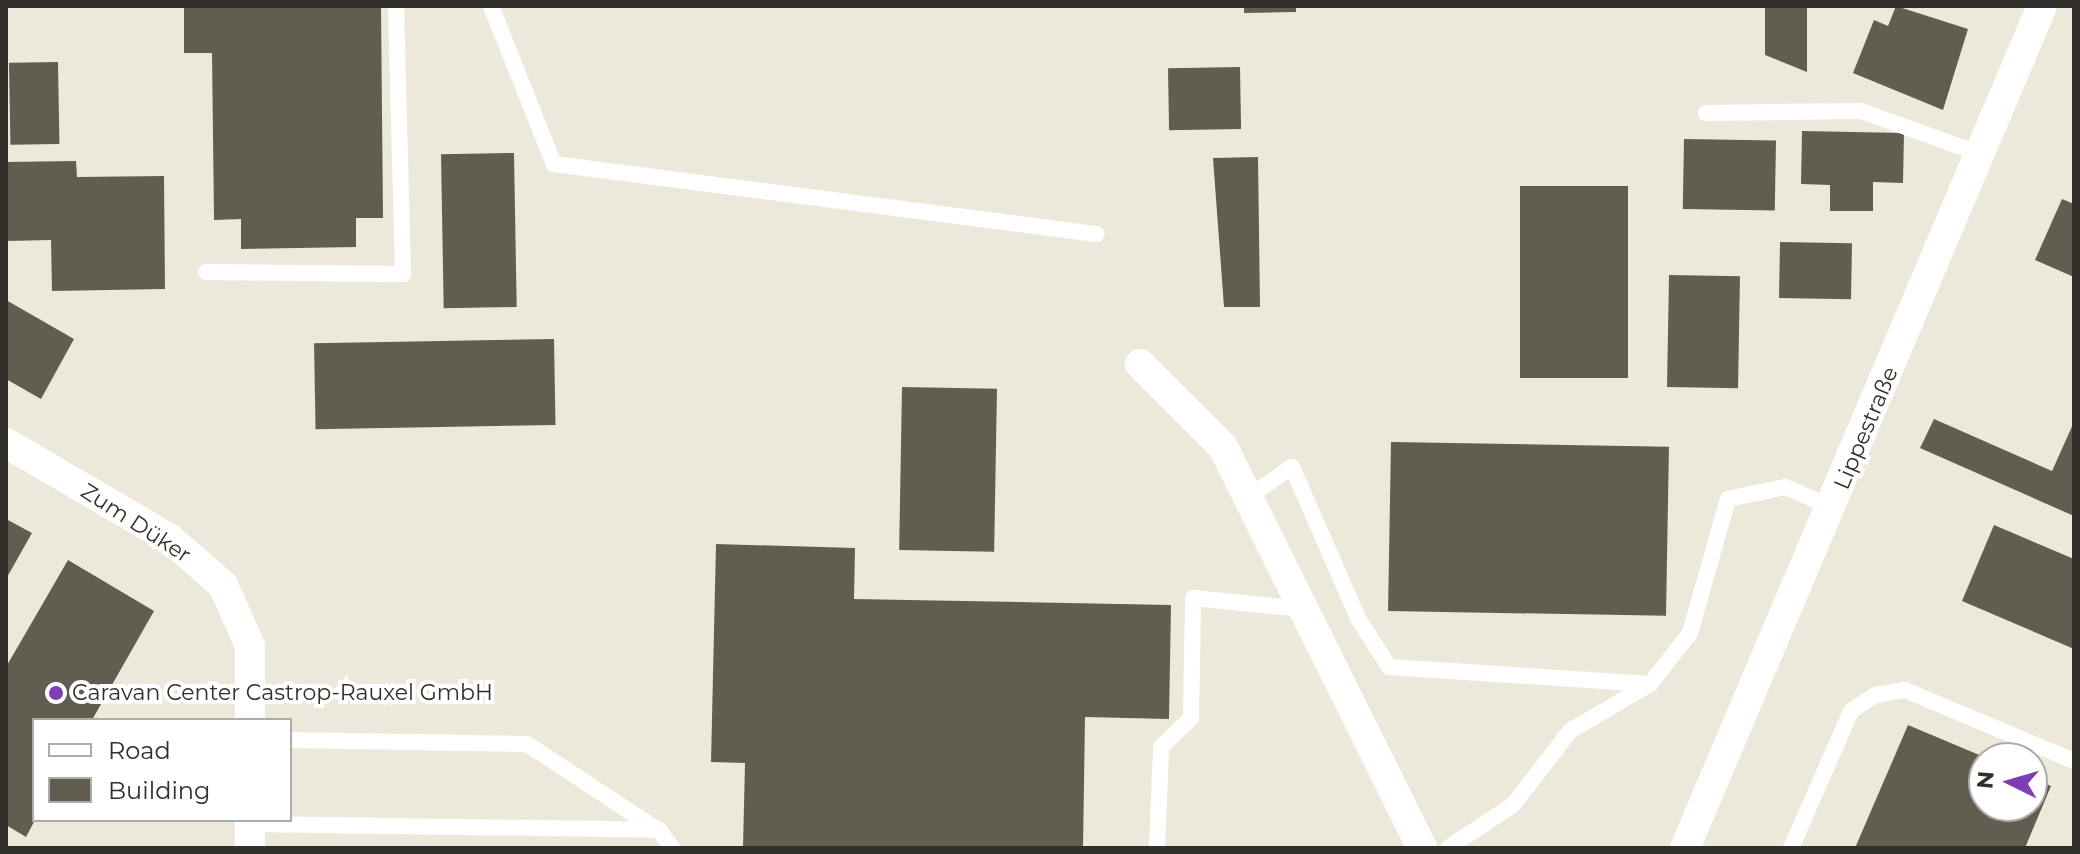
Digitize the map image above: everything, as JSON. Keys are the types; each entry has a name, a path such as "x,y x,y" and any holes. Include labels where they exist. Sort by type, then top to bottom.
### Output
{"street":[{"name":"Lippestraße","path":"1685,848 1984,155 2042,6"},
{"path":"1140,364 1223,447 1422,848"},
{"name":"Zum Düker","path":"6,443 170,539 223,585 250,646 250,718"}],"lane":[{"path":"206,272 403,274 396,6"},
{"path":"491,6 554,164 1096,234"},
{"path":"1706,113 1861,111 1984,155"},
{"path":"1248,497 1292,467 1359,620 1389,667 1650,684"},
{"path":"1448,848 1513,805 1570,731 1650,684 1690,633 1728,499 1785,487 1832,507"},
{"path":"1157,848 1161,747 1191,718 1193,598 1303,609"},
{"path":"1791,848 1851,711 1876,695 1905,690 2074,761"},
{"path":"292,740 527,744 659,830 672,848"},
{"path":"250,831 659,830"}],"building":[{"path":"184,6 381,6 383,218 356,218 356,247 241,249 241,219 214,220 212,53 184,53"},
{"path":"1244,6 1296,6 1296,12 1244,13"},
{"path":"1765,6 1807,6 1807,72 1765,55"},
{"path":"1896,6 1968,29 1943,110 1853,73 1874,20 1888,26"},
{"path":"58,62 59,144 10,145 9,63"},
{"path":"1240,67 1241,129 1169,130 1168,68"},
{"path":"1802,131 1904,133 1903,183 1873,182 1873,211 1830,211 1830,185 1801,184"},
{"path":"1684,139 1776,141 1775,211 1683,209"},
{"path":"514,153 517,307 444,308 441,154"},
{"path":"1258,157 1260,307 1224,307 1213,158"},
{"path":"76,161 77,177 164,176 165,289 52,291 51,240 6,241 6,162"},
{"path":"1520,186 1628,186 1628,378 1520,378"},
{"path":"2062,199 2074,204 2074,277 2035,260"},
{"path":"1780,242 1852,243 1851,299 1779,298"},
{"path":"1669,275 1740,276 1738,388 1667,387"},
{"path":"6,300 74,339 41,399 6,379"},
{"path":"554,339 556,425 316,429 314,343"},
{"path":"902,387 997,389 994,552 899,550"},
{"path":"1934,419 2052,471 2074,422 2074,516 1920,448"},
{"path":"1391,442 1669,447 1666,616 1388,611"},
{"path":"6,519 32,533 6,579"},
{"path":"1994,525 2074,559 2074,649 1962,601"},
{"path":"716,544 855,548 854,599 1171,605 1169,719 1085,717 1083,848 743,848 745,763 711,762"},
{"name":"Caravan Center Castrop-Rauxel GmbH","path":"68,560 154,611 93,718 32,718 34,822 26,837 6,825 6,667"},
{"path":"1908,725 1968,750 1968,822 2036,822 2025,848 1855,848"}],"place":[{"name":"Caravan Center Castrop-Rauxel GmbH","path":"56,693"}]}
